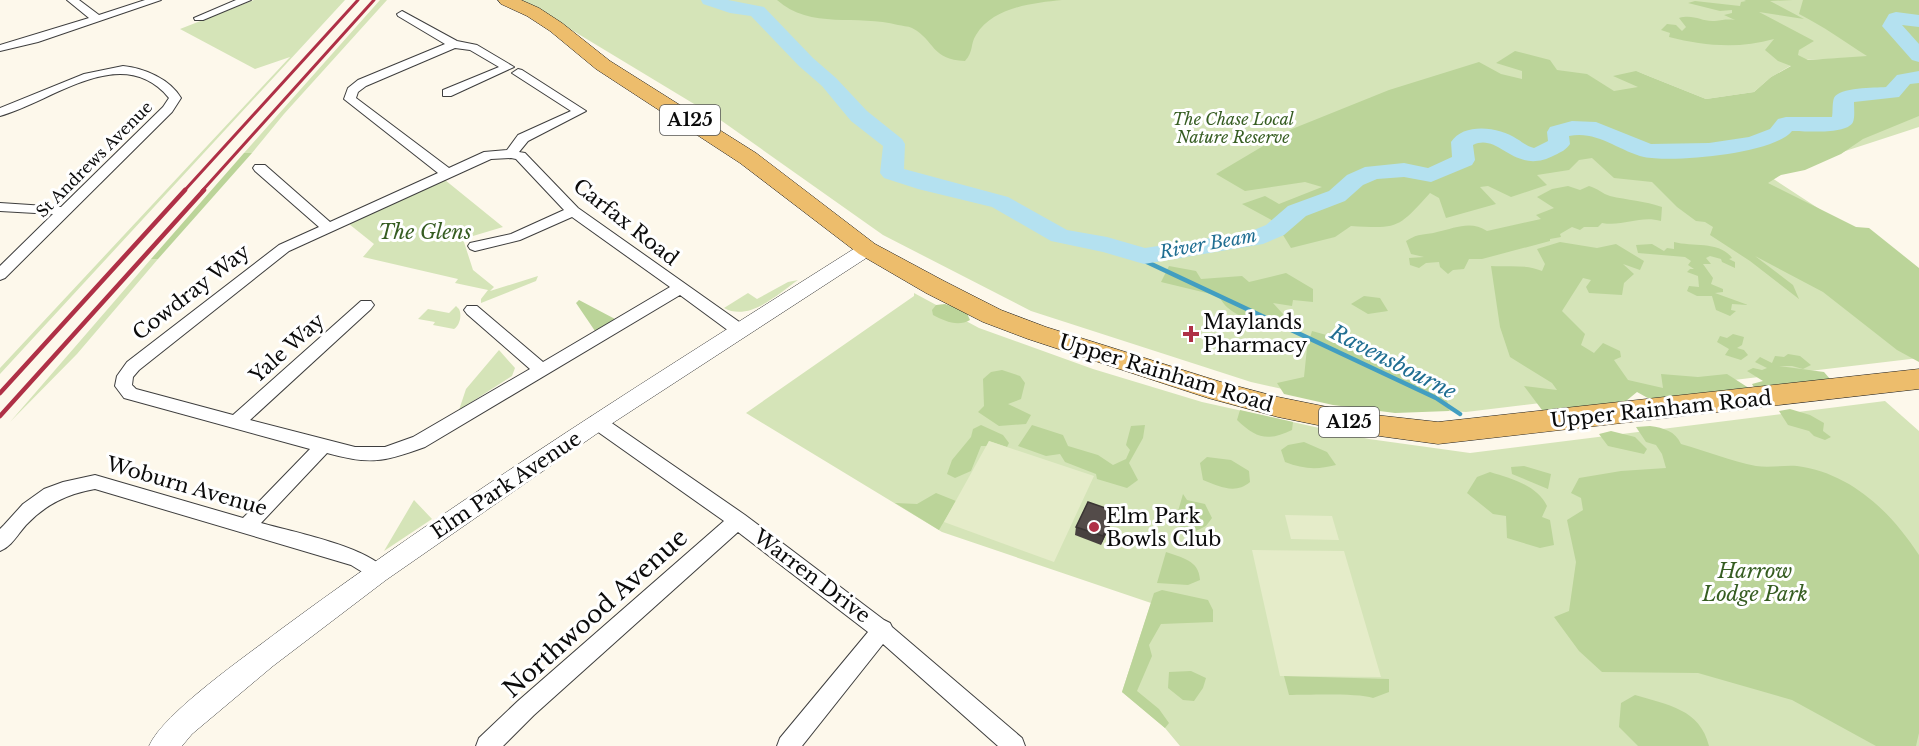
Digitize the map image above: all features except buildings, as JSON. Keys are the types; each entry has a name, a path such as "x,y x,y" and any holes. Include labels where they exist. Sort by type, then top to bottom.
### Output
{"main road":[{"name":"Upper Rainham Road","path":"507,0 533,12 556,27 603,64 748,158 867,249 992,316 1061,342 1187,382 1278,407 1381,426 1438,433 1919,379"}],"street":[{"path":"72,0 97,19"},
{"path":"0,48 34,40 156,0"},
{"path":"199,18 246,0"},
{"path":"402,14 454,44 473,47 508,67 447,93"},
{"path":"447,173 350,99 352,91 362,83 454,44"},
{"name":"St Andrews Avenue","path":"0,112 99,72 119,69 136,71 172,93 175,98 168,109 0,275"},
{"path":"511,154 523,138 580,111 518,73"},
{"name":"Cowdray Way","path":"511,154 489,155 328,226 284,248 133,366 123,380 125,390 130,394 364,455 397,451 419,442 680,288"},
{"name":"Carfax Road","path":"511,154 520,156 530,164 573,211 739,330"},
{"path":"260,168 328,226"},
{"path":"0,207 66,211"},
{"path":"475,246 515,237 573,211"},
{"name":"Elm Park Avenue","path":"163,746 182,725 264,658 377,573 597,423 867,249"},
{"name":"Yale Way","path":"236,422 366,305"},
{"path":"472,310 542,370"},
{"name":"Warren Drive","path":"597,423 738,520 883,629 969,703 1014,746"},
{"path":"247,526 324,445"},
{"name":"Woburn Avenue","path":"0,543 27,510 40,501 68,488 95,482 357,559 377,573"},
{"name":"Northwood Avenue","path":"487,746 526,708 738,520"},
{"path":"788,746 883,629"}],"green space":[{"path":"254,0 345,0 0,374 0,368 290,57 255,69 180,29"},
{"path":"380,0 387,0 284,114 252,153 244,153"},
{"name":"The Chase Local Nature Reserve","path":"522,0 1919,0 1919,127 1769,176 1847,227 1919,358 1466,412 1359,406 1251,382 1031,311 883,235 719,119","holes":["1855,58 1765,95 1709,104 1636,71 1706,99 1754,92 1771,77 1801,60"]},
{"path":"777,0 1062,0 1014,8 993,18 976,35 970,54 965,61 954,60 939,53 910,27 883,22 835,20 804,15"},
{"path":"1744,0 1793,0 1770,1 1804,19 1759,12 1814,41 1799,50 1798,55 1808,60 1867,56 1799,14 1803,0 1919,0 1919,116 1863,139 1841,154 1805,170 1781,175 1768,183 1856,227 1869,228 1919,268 1919,362 1897,350 1823,292 1755,256 1793,285 1799,299 1750,261 1710,235 1713,227 1705,222 1696,221 1677,207 1652,182 1614,178 1592,158 1579,160 1569,170 1537,175 1547,185 1511,197 1488,186 1480,187 1496,204 1446,218 1439,198 1430,193 1404,220 1397,224 1379,227 1351,226 1335,237 1291,248 1275,222 1242,204 1265,196 1279,204 1322,187 1305,182 1245,191 1216,174 1292,129 1389,90 1479,62 1501,74 1522,79 1522,71 1496,63 1515,51 1550,60 1557,70 1587,74 1614,91 1638,87 1613,76 1636,71 1706,99 1754,92 1771,77 1791,66 1778,61 1765,50 1774,39 1735,45 1695,43 1669,37 1670,33 1661,30 1667,24 1676,25 1682,31 1686,27 1679,18 1685,17 1710,21 1735,20 1724,15 1732,13 1732,10 1720,11 1688,3 1695,1 1740,6 1741,2 1746,1"},
{"path":"244,153 252,153 158,259 151,259"},
{"name":"The Glens","path":"445,180 503,227 463,239 473,270 494,287 490,291 538,276 536,281 481,303 481,299 488,290 455,283 458,279 363,257 374,244 349,224"},
{"path":"1568,186 1580,190 1589,186 1610,196 1662,207 1661,221 1646,219 1617,224 1602,223 1598,227 1584,227 1580,230 1572,227 1560,234 1561,237 1550,239 1550,241 1482,259 1469,259 1464,269 1453,270 1448,274 1440,267 1439,262 1426,263 1419,268 1410,265 1409,258 1424,257 1411,254 1406,241 1411,238 1469,225 1487,231 1541,219 1536,215 1554,208 1537,197 1552,189"},
{"path":"1560,242 1597,248 1616,244 1644,261 1640,270 1623,264 1634,274 1624,283 1622,295 1589,293 1586,287 1591,280 1583,278 1562,311 1585,334 1581,345 1594,353 1603,343 1620,351 1621,357 1614,360 1628,380 1663,388 1661,374 1698,377 1727,374 1755,392 1710,396 1696,393 1689,398 1655,402 1637,392 1626,401 1571,409 1542,410 1524,386 1557,390 1552,383 1510,357 1500,327 1491,266 1523,267 1542,271 1545,264 1537,249"},
{"path":"1674,242 1713,247 1727,253 1732,258 1729,259 1735,262 1735,268 1722,262 1721,259 1710,256 1706,258 1711,264 1703,264 1713,278 1711,284 1723,289 1723,292 1715,293 1748,305 1732,304 1731,310 1736,311 1730,316 1716,310 1712,296 1697,296 1687,291 1689,286 1699,287 1698,276 1687,272 1694,269 1688,265 1691,261 1685,257 1638,253 1636,245 1652,244 1664,251 1667,248 1674,249"},
{"path":"151,259 158,259 77,354 10,422"},
{"path":"1169,266 1196,271 1201,279 1242,276 1249,282 1286,273 1313,289 1313,302 1293,300 1292,306 1273,303 1283,314 1287,329 1268,325 1239,315 1224,304 1219,296 1161,282"},
{"path":"798,280 772,299 753,309 743,312 724,308 748,293 757,299 788,282"},
{"name":"Harrow Lodge Park","path":"914,293 979,328 1093,369 1202,402 1369,439 1470,453 1885,401 1919,431 1919,746 1180,746 1165,728 1122,692 1151,603 942,532 746,413 914,296"},
{"path":"1364,296 1380,298 1388,311 1368,314 1351,304"},
{"path":"579,300 615,319 595,331 576,303"},
{"path":"945,304 966,311 970,320 956,323 933,315 932,310 936,305"},
{"path":"456,306 460,311 460,317 454,329 418,319 428,309 449,313"},
{"path":"1312,331 1330,336 1374,358 1445,387 1449,411 1395,413 1333,405 1284,394 1277,383 1304,377 1307,348"},
{"path":"1733,334 1744,337 1742,345 1737,348 1744,350 1748,355 1741,360 1725,355 1729,349 1717,342 1720,336 1727,338"},
{"path":"499,350 515,368 512,376 459,410 466,389"},
{"path":"1788,354 1800,356 1811,365 1803,369 1779,366 1824,372 1830,379 1755,389 1752,384 1763,381 1747,371 1753,368 1762,370 1767,368 1755,362 1760,357 1772,363 1775,356 1784,357"},
{"path":"1002,370 1020,376 1025,383 1021,399 1008,404 1031,415 1026,424 999,426 978,412 984,406 983,379 991,372"},
{"path":"1790,409 1810,415 1824,423 1823,431 1831,437 1825,440 1814,436 1809,431 1788,425 1779,411"},
{"path":"1240,410 1293,422 1292,430 1269,437 1256,434 1237,420"},
{"path":"981,425 1003,435 1009,443 1007,447 989,441 987,446 981,446 971,471 955,478 947,474 952,460 971,437 973,429"},
{"path":"1032,425 1063,435 1068,446 1098,455 1113,465 1126,459 1130,450 1126,445 1131,426 1145,425 1143,438 1129,463 1138,480 1127,488 1097,479 1096,474 1065,462 1060,454 1046,456 1018,446"},
{"path":"1650,426 1668,431 1676,436 1681,444 1737,461 1761,467 1797,466 1835,477 1868,497 1896,524 1919,555 1919,733 1916,746 1876,746 1792,700 1698,673 1602,672 1579,651 1554,617 1569,611 1576,562 1567,520 1583,510 1581,498 1571,493 1579,478 1621,471 1666,468 1662,454 1656,445 1646,442 1636,427"},
{"path":"1611,431 1635,437 1647,449 1644,454 1608,446 1599,434"},
{"path":"989,441 1094,476 1054,562 944,522"},
{"path":"1304,442 1327,452 1336,465 1310,468 1285,462 1281,450 1288,445"},
{"path":"1207,457 1231,460 1249,471 1250,482 1233,489 1203,480 1200,463"},
{"path":"1524,466 1551,474 1548,489 1512,474 1511,467"},
{"path":"1490,472 1523,484 1543,499 1547,506 1542,517 1550,520 1554,545 1540,548 1507,538 1506,516 1493,514 1467,493 1477,477"},
{"path":"936,493 956,501 939,530 895,503 917,504"},
{"path":"1183,494 1187,500 1205,504 1212,518 1206,526 1196,531 1174,525"},
{"path":"414,500 432,519 384,551"},
{"path":"1285,515 1332,516 1339,540 1291,539"},
{"path":"1252,550 1344,551 1381,677 1280,676"},
{"path":"1166,552 1184,558 1193,564 1197,568 1200,580 1188,585 1157,583"},
{"path":"1162,590 1208,600 1213,610 1213,622 1161,624 1149,645 1152,656 1137,691 1159,709 1169,723 1165,728 1122,692 1154,593"},
{"path":"1191,671 1206,678 1203,688 1194,701 1183,700 1168,688 1169,672"},
{"path":"1284,676 1389,679 1389,692 1373,698 1345,695 1289,695"},
{"path":"1635,695 1671,706 1690,716 1705,734 1709,746 1638,746 1619,727 1621,703"}],"waterway":[{"name":"River Beam","path":"710,0 737,9 757,11 806,62 829,82 859,116 894,144 892,173 926,184 1000,202 1060,236 1107,245 1144,256 1254,239 1275,230 1297,211 1337,196 1355,180 1373,172 1404,170 1431,175 1464,160 1462,142 1476,135 1494,137 1509,143 1518,151 1536,156 1559,144 1558,132 1572,128 1596,129 1648,151 1709,150 1753,143 1778,134 1786,124 1822,125 1843,121 1844,99 1856,95 1892,93 1904,79 1919,77"},
{"name":"River Beam","path":"1919,21 1896,18 1892,26 1919,56"},
{"name":"Ravensbourne","path":"1115,247 1436,398 1460,414"}],"railway":[{"path":"184,191 358,0"},
{"path":"202,191 374,0"},
{"path":"0,393 185,190"},
{"path":"0,416 204,190"}],"place":[{"name":"Maylands Pharmacy","path":"1191,334"},
{"name":"Elm Park Bowls Club","path":"1094,527"}]}
